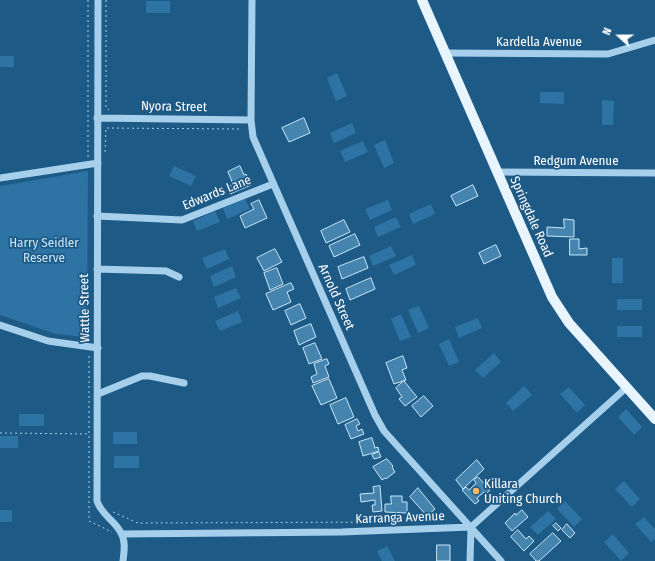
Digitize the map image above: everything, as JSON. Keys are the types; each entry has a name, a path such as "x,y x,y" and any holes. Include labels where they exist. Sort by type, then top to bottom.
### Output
{"main road":[{"name":"Springdale Road","path":"422,0 552,297 569,323 655,419"}],"street":[{"name":"Wattle Street","path":"98,0 97,501 102,512 118,534"},
{"name":"Arnold Street","path":"252,0 251,120 253,137 374,415 384,431 501,561"},
{"name":"Kardella Avenue","path":"445,53 608,54 655,40"},
{"name":"Nyora Street","path":"97,118 251,120"},
{"path":"0,178 98,162"},
{"name":"Redgum Avenue","path":"497,172 655,173"},
{"name":"Edwards Lane","path":"97,216 182,220 273,184"},
{"path":"97,269 166,270 179,277"},
{"path":"0,325 48,341 98,348"},
{"path":"98,394 142,376 150,376 184,383"},
{"path":"470,561 471,527 626,388"},
{"name":"Karranga Avenue","path":"118,534 342,532 471,527"},
{"path":"118,534 124,542 123,561"}],"path":[{"path":"88,0 88,159"},
{"path":"106,0 106,108 110,110"},
{"path":"106,128 239,129"},
{"path":"89,356 89,521 118,534"},
{"path":"0,433 89,434"},
{"path":"108,509 138,524 401,522"}],"green space":[{"path":"146,1 170,1 170,13 146,13"},
{"path":"0,56 14,56 14,67 0,67"},
{"path":"337,73 347,96 336,101 327,78"},
{"path":"540,92 564,92 564,104 540,103"},
{"path":"602,100 614,101 613,125 602,125"},
{"path":"352,123 356,133 334,143 330,133"},
{"path":"385,140 394,163 384,168 374,145"},
{"path":"363,141 368,152 345,162 340,151"},
{"path":"174,166 196,176 191,186 169,176"},
{"name":"Harry Seidler Reserve","path":"88,171 87,334 84,337 56,334 0,315 0,186"},
{"path":"245,199 250,209 227,219 223,208"},
{"path":"388,200 392,210 370,220 365,209"},
{"path":"431,204 435,214 413,224 409,214"},
{"path":"215,211 220,222 197,231 193,221"},
{"path":"396,217 401,227 378,237 374,227"},
{"path":"391,246 396,256 373,266 369,256"},
{"path":"225,249 229,259 207,269 202,258"},
{"path":"412,255 416,265 394,275 389,265"},
{"path":"612,258 623,258 623,283 612,283"},
{"path":"232,266 236,277 214,287 210,276"},
{"path":"236,288 241,298 218,308 214,297"},
{"path":"617,299 642,299 642,310 617,310"},
{"path":"419,306 429,328 418,333 408,310"},
{"path":"238,311 242,322 220,331 215,321"},
{"path":"401,314 411,337 400,341 391,319"},
{"path":"478,318 482,328 459,338 455,327"},
{"path":"617,326 642,326 642,337 617,337"},
{"path":"449,339 459,362 449,366 439,344"},
{"path":"494,353 501,362 483,378 475,370"},
{"path":"524,386 532,395 513,411 506,403"},
{"path":"569,387 585,405 577,413 560,394"},
{"path":"626,409 642,427 634,435 618,417"},
{"path":"19,414 44,414 44,426 19,426"},
{"path":"113,432 137,432 137,444 113,444"},
{"path":"0,436 18,436 18,448 0,448"},
{"path":"114,456 139,456 139,468 114,468"},
{"path":"624,481 640,499 632,507 615,489"},
{"path":"565,501 582,519 574,527 557,509"},
{"path":"0,510 12,510 12,522 0,522"},
{"path":"548,511 556,519 538,535 530,527"},
{"path":"644,517 655,529 655,539 651,542 635,524"},
{"path":"613,534 629,553 621,561 604,542"},
{"path":"387,546 395,561 382,561 377,551"}],"building":[{"path":"304,118 310,133 289,142 282,128"},
{"path":"240,166 251,185 230,194 227,187 233,184 228,172"},
{"path":"473,185 478,196 456,206 451,196"},
{"path":"259,200 267,218 245,228 240,216 254,209 251,204"},
{"path":"564,219 574,220 574,237 547,236 547,227 564,228"},
{"path":"344,220 350,232 326,243 321,231"},
{"path":"355,234 360,245 334,257 329,246"},
{"path":"570,239 579,239 579,249 587,248 587,255 570,255"},
{"path":"496,245 501,256 484,264 479,253"},
{"path":"275,249 282,262 264,271 257,258"},
{"path":"364,257 368,268 342,279 338,267"},
{"path":"277,268 283,284 270,290 264,273"},
{"path":"371,278 375,289 350,300 346,289"},
{"path":"291,283 294,289 287,292 291,302 273,310 266,294"},
{"path":"300,304 306,318 291,325 285,311"},
{"path":"311,324 316,337 299,345 294,331"},
{"path":"315,343 322,359 309,364 303,348"},
{"path":"403,356 407,368 402,370 406,380 394,384 386,363"},
{"path":"327,359 329,364 325,366 329,377 313,383 311,377 317,374 314,364"},
{"path":"329,379 337,398 321,405 312,386"},
{"path":"404,381 417,397 405,406 399,399 402,397 396,388"},
{"path":"424,396 433,406 421,417 412,406"},
{"path":"346,398 354,417 338,424 330,405"},
{"path":"357,419 360,424 356,426 358,431 362,429 364,434 351,439 345,425"},
{"path":"372,438 375,448 378,447 379,451 363,456 359,442"},
{"path":"379,452 381,457 374,459 372,455"},
{"path":"387,459 393,466 392,467 395,472 386,479 385,478 382,480 373,467"},
{"path":"477,460 484,469 463,489 456,480"},
{"name":"Killara Uniting Church","path":"478,477 490,490 486,494 484,492 477,498 479,501 475,504 462,490 466,487 469,490 476,483 474,480"},
{"path":"380,486 382,511 373,512 372,505 375,505 375,500 361,502 360,494 374,493 373,487"},
{"path":"418,488 435,509 427,516 410,497"},
{"path":"391,496 402,496 402,502 407,502 407,513 385,512 385,504 391,504"},
{"path":"522,510 528,517 512,531 505,523 515,513 516,515"},
{"path":"556,523 561,528 558,531 553,526"},
{"path":"567,524 575,533 570,538 562,530"},
{"path":"518,530 526,539 529,536 534,541 524,551 511,537"},
{"path":"553,533 561,541 539,561 536,561 530,554"},
{"path":"437,545 450,545 450,561 437,561"}],"place":[{"name":"Killara Uniting Church","path":"476,491"}]}
